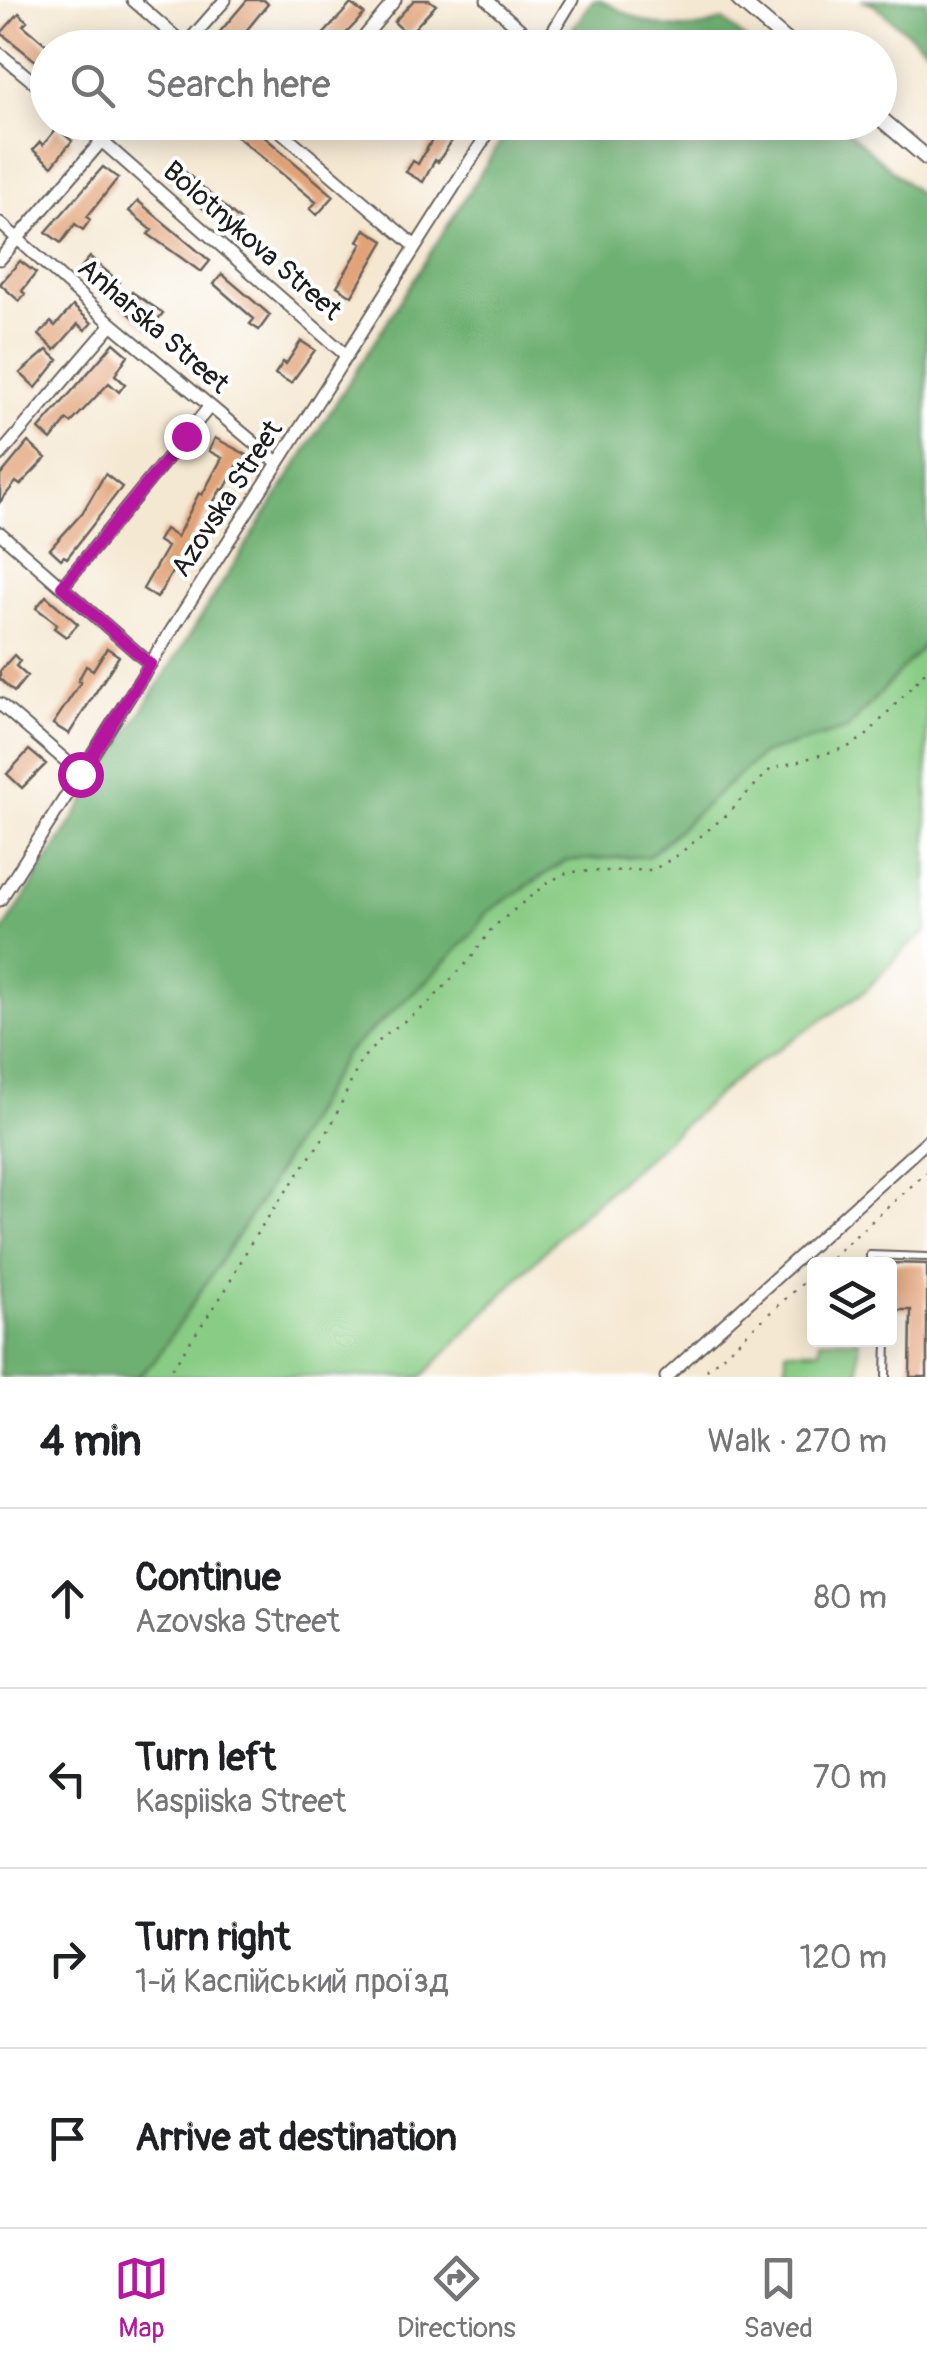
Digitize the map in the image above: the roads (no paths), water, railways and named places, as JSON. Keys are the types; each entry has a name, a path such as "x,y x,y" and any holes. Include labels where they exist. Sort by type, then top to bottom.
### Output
{"street":[{"path":"133,0 167,30"},
{"path":"200,30 224,0"},
{"path":"369,30 395,0"},
{"path":"487,0 521,30"},
{"path":"553,30 572,0"},
{"path":"739,0 775,30"},
{"path":"0,54 30,79"},
{"path":"897,132 927,158"},
{"path":"289,140 415,246"},
{"name":"Azovska Street","path":"0,900 483,140"},
{"path":"0,258 102,141"},
{"name":"Bolotnykova Street","path":"102,141 348,356"},
{"name":"Anharska Street","path":"0,223 112,324 277,462"},
{"path":"0,456 112,324"},
{"path":"62,587 210,406"},
{"path":"0,533 150,664"},
{"path":"0,704 80,774"},
{"path":"0,871 12,881"},
{"path":"666,1377 927,1141"}],"lane":[{"path":"870,1257 927,1256"},
{"path":"886,1377 887,1347"}]}
